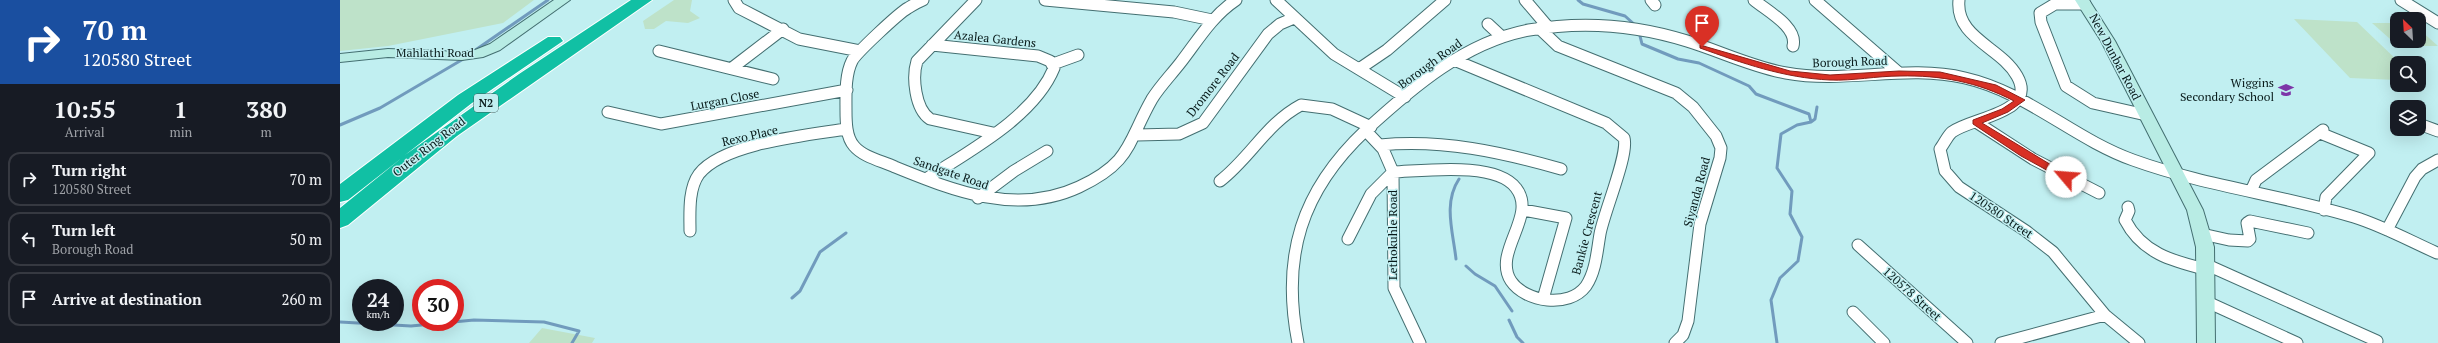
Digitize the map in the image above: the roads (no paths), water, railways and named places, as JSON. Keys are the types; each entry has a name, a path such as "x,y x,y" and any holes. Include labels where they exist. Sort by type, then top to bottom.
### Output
{"highway":[{"name":"Outer Ring Road","path":"347,189 426,127 499,75 618,0"},
{"name":"Outer Ring Road","path":"340,220 386,181 491,100 643,0"}],"street":[{"name":"Mahlathi Road","path":"340,58 388,53 462,56 478,54 495,47 563,0"},
{"path":"734,0 739,8 812,43 860,51"},
{"name":"Sandgate Road","path":"923,0 907,8 860,51 850,65 847,90 846,129 852,144 858,150 926,179 978,198 1020,201 1069,191 1095,179 1107,171 1123,156 1137,135 1155,95 1212,20 1236,0"},
{"name":"Azalea Gardens","path":"976,0 920,57 915,67 917,98 920,111 930,119 993,133"},
{"path":"1046,0 1174,12 1212,20"},
{"path":"1276,0 1334,54 1405,97"},
{"path":"1359,69 1387,50 1445,0"},
{"name":"Siyanda Road","path":"1525,0 1558,46 1679,95 1693,107 1711,128 1719,143 1721,152 1717,173 1700,224 1688,321 1683,335 1675,343"},
{"path":"1754,0 1791,30 1795,39 1793,46"},
{"path":"1815,0 1899,73"},
{"path":"1959,0 1958,14 1964,26 1972,36 2010,65 2019,77 2023,89 2021,100"},
{"path":"2401,0 2438,23"},
{"path":"2083,2 2056,4 2046,7 2040,13 2041,22 2066,86 2073,93 2091,102 2146,115"},
{"name":"New Dunbar Road","path":"2083,2 2108,41 2196,210 2202,234 2205,266 2205,301 2209,342"},
{"name":"Dromore Road","path":"1137,135 1173,136 1196,128 1268,34 1280,24 1294,18"},
{"path":"1488,24 1502,36"},
{"name":"Borough Road","path":"1298,343 1293,324 1290,282 1294,245 1306,215 1322,184 1346,151 1405,97 1454,60 1483,44 1502,36 1543,27 1594,25 1628,28 1655,33 1790,74 1830,78 1899,73 1940,74 1971,80 2002,90 2106,149 2178,174 2359,218 2438,253"},
{"path":"732,68 783,30"},
{"name":"Azalea Gardens","path":"932,45 1026,54 1045,58 1053,64"},
{"path":"659,51 773,79"},
{"path":"926,179 1015,118 1048,83 1053,75 1053,64 1078,55"},
{"name":"Bankie Crescent","path":"1393,172 1475,172 1498,175 1506,179 1519,191 1522,197 1522,210 1509,254 1508,274 1517,289 1524,294 1543,300 1571,296 1582,290 1588,282 1601,226 1625,152 1627,144 1625,138 1622,134 1606,123 1454,60"},
{"name":"Lurgan Close","path":"608,112 654,123 666,124 847,90"},
{"name":"120580 Street","path":"2021,100 2005,110 1952,132 1943,143 1940,156 1945,171 1971,196 2026,231 2053,252 2105,315 2139,343"},
{"path":"1220,181 1240,166 1261,137 1301,105 1332,109 1369,129"},
{"path":"1976,122 2037,162 2099,193"},
{"path":"2426,127 2438,131"},
{"name":"Rexo Place","path":"690,231 695,184 700,174 723,155 846,129"},
{"name":"Lethokuhle Road","path":"1369,129 1391,162 1393,172 1394,288 1420,343"},
{"path":"2251,191 2256,180 2321,131 2369,153 2326,197 2324,210"},
{"path":"1380,145 1432,142 1505,153 1561,169"},
{"path":"978,198 1014,171 1047,151"},
{"path":"2386,230 2415,177 2422,170 2437,162"},
{"path":"1348,239 1365,202 1375,188 1393,172"},
{"path":"2128,207 2130,211 2125,220 2129,228 2140,243 2161,257 2205,266 2377,341"},
{"path":"1522,210 1566,218 1543,300"},
{"path":"2202,234 2229,240 2248,241 2250,240 2247,223 2250,221 2308,233"},
{"name":"120578 Street","path":"1858,245 1968,343"},
{"path":"2205,301 2297,343"},
{"path":"1853,312 1884,343"},
{"path":"2001,343 2105,315"}],"waterway":[{"path":"474,51 548,0"},
{"path":"1578,0 1583,4 1625,16 1635,25"},
{"path":"1639,32 1642,44 1678,59 1699,63 1749,86 1756,94 1809,114 1811,122"},
{"path":"340,125 380,108 465,58"},
{"path":"1811,122 1815,119 1817,107"},
{"path":"1777,343 1771,300 1780,278 1798,261 1802,237 1790,214 1792,191 1777,168 1781,134 1797,125 1811,122"},
{"path":"1456,259 1451,228 1450,208 1454,188 1459,179"},
{"path":"792,298 800,291 820,252 846,233"},
{"path":"1466,266 1475,274 1495,286 1512,311"},
{"path":"340,322 411,326 474,320 544,322 579,331 572,343"},
{"path":"1509,320 1517,337 1523,343"}],"place":[{"name":"Wiggins Secondary School","path":"2286,90"}]}
